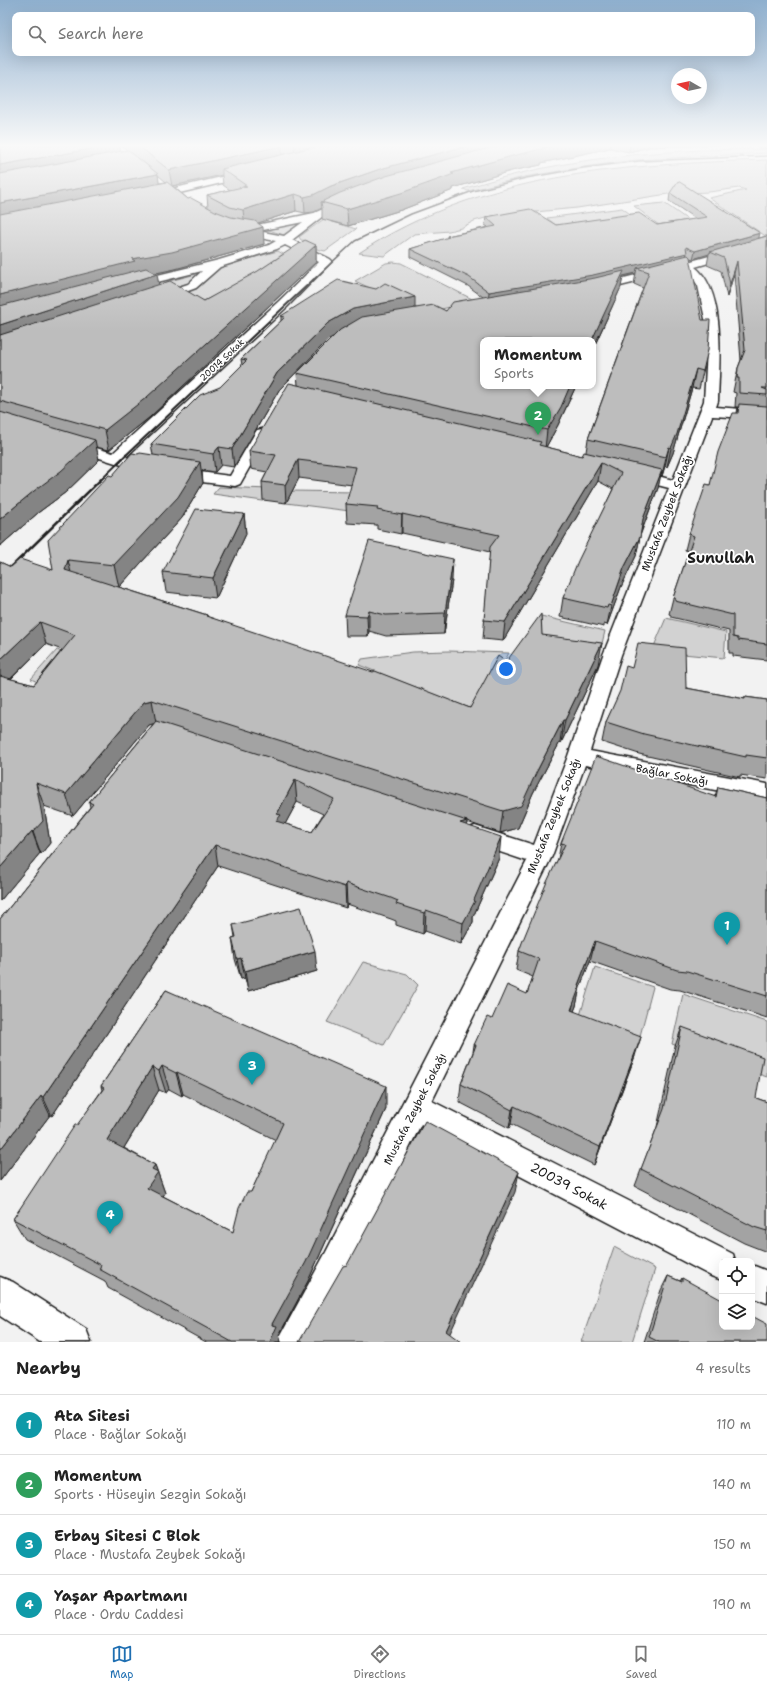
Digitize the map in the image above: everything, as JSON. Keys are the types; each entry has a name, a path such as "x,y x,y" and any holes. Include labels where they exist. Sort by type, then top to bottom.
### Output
{"main road":[{"path":"0,1295 73,1342"}],"street":[{"path":"241,232 319,214 337,207"},
{"path":"124,286 222,263 259,252 284,241 319,214"},
{"path":"228,227 241,232 274,236 284,241"},
{"name":"20014 Sokak","path":"116,458 282,304 326,261 284,241"},
{"path":"586,290 687,266 767,243"},
{"path":"147,302 192,286 208,271 222,263"},
{"name":"Mustafa Zeybek Sokağı","path":"293,1342 337,1263 417,1107 541,856 578,756 612,655 711,401 714,333 704,286 696,274 687,266"},
{"path":"706,411 767,416"},
{"path":"57,440 171,473 235,481 270,420"},
{"path":"618,471 678,486"},
{"name":"Bağlar Sokağı","path":"578,756 767,792"},
{"path":"459,829 541,856"},
{"name":"20039 Sokak","path":"417,1107 719,1263"},
{"path":"755,1282 767,1288"}],"shaded area":[{"path":"450,207 586,207 493,216 474,221 461,228 449,231 414,234 384,256 359,253 405,226"},
{"path":"635,207 669,207 695,225 664,229"},
{"path":"722,207 767,207 767,237"},
{"path":"622,208 637,219 562,230 547,218"},
{"path":"324,219 356,229 325,251 309,247 308,241 301,240 299,237"},
{"path":"294,223 299,226 284,235 266,229"},
{"path":"278,251 283,254 206,307 180,296 195,287 219,267"},
{"path":"386,263 401,263 476,301 424,313 355,281"},
{"path":"204,272 193,282 174,290 166,282"},
{"path":"219,487 269,489 263,501 213,494"},
{"path":"292,491 355,492 350,511 286,503"},
{"path":"541,616 605,631 600,652 542,646"},
{"path":"666,618 726,632 724,658 652,651"},
{"path":"57,650 76,658 53,689 31,679"},
{"path":"449,651 509,653 476,711 359,665 362,659 413,652"},
{"path":"363,962 407,974 418,985 384,1045 327,1022"},
{"path":"595,967 653,987 636,1051 576,1028"},
{"path":"683,994 767,1022 767,1077 672,1044"},
{"path":"614,1247 655,1269 632,1342 581,1342"}],"building":[{"path":"38,207 207,207 231,217 255,221 263,227 172,252 132,259 135,261 0,295 0,214"},
{"path":"229,207 254,207 243,210"},
{"path":"338,207 355,207 347,209"},
{"path":"691,207 718,207 760,233 695,251 686,247 687,253 593,275 489,292 469,277 410,249 449,237 447,236 496,226 486,217 530,209 556,225 639,213 657,225 707,217"},
{"path":"767,236 767,388 762,388 767,390 767,395 739,393 739,378 737,378 738,368 745,350 737,261 730,284 724,258 710,252"},
{"path":"305,240 316,245 147,397 105,430 0,401 0,335 170,281 204,301 258,271"},
{"path":"688,255 690,257 702,320 710,320 708,350 703,371 696,369 677,434 671,448 669,447 666,457 588,439 649,272 637,268"},
{"path":"146,268 157,274 0,325 0,306"},
{"path":"624,271 593,337 480,337 480,389 569,389 561,407 547,430 297,373 340,330 362,317 434,305 446,311 453,302 595,278"},
{"path":"338,280 376,289 385,283 415,297 353,309 328,323 277,373 232,449 219,447 213,454 151,444 200,395 220,387 247,360 241,359 285,317 281,316"},
{"path":"289,383 541,442 539,445 582,456 584,452 662,470 643,519 640,537 624,568 611,606 608,605 607,608 563,598 578,561 621,473 601,463 505,622 484,620 490,547 499,535 377,510 378,507 346,504 356,467 298,460 285,485 262,482 276,455 249,451"},
{"path":"739,404 767,406 767,644 738,640 738,638 733,637 733,615 675,601 673,598 694,536 689,534 706,484 710,485 718,452 733,413 738,413"},
{"path":"0,412 95,440 61,471 0,519"},
{"path":"132,453 200,462 178,497 114,565 68,560 65,570 207,615 206,616 373,672 375,671 470,708 498,656 506,662 541,614 542,635 602,643 565,720 563,720 537,771 521,806 503,811 152,700 144,702 66,794 36,783 43,821 33,832 32,831 0,868 0,676 34,685 75,635 40,622 0,660 0,562 11,567 20,559 53,570 48,540 109,475 112,476"},
{"path":"196,509 244,514 213,578 163,572"},
{"path":"369,541 453,559 445,613 386,615 369,611 367,616 345,615"},
{"path":"638,643 685,648 686,688 745,699 745,697 767,700 767,758 746,755 746,757 644,734 606,722 620,691 626,666 632,668"},
{"path":"156,721 467,821 460,823 501,837 474,900 475,901 463,923 426,910 424,913 396,904 398,901 346,883 345,887 215,845 43,1097 41,1096 0,1150 0,919 93,804 89,802","holes":["295,780 334,799 312,832 276,821 281,815 277,814"]},
{"path":"596,756 716,797 718,787 767,798 767,996 687,971 677,970 595,941 578,985 580,986 571,1010 641,1037 600,1147 514,1106 512,1110 461,1084 476,1045 474,1045 487,1017 492,1019 507,985 527,994 539,959 519,951 546,884 565,844 561,843"},
{"path":"301,907 315,951 245,971 241,958 237,959 232,938 236,937 233,925"},
{"path":"166,990 386,1086 306,1262 272,1324 277,1326 270,1342 232,1342 99,1269 101,1265 13,1219 75,1125 77,1125 104,1088 101,1086","holes":["162,1066 176,1073 177,1072 283,1123 251,1192 247,1192 239,1208 233,1232 147,1188 158,1172 152,1169 155,1165 107,1140 152,1067 159,1071"]},
{"path":"682,1027 763,1057 756,1098 767,1102 767,1231 754,1227 641,1169 664,1109"},
{"path":"425,1121 519,1172 446,1331 461,1342 299,1342 343,1266 347,1265"},
{"path":"668,1276 682,1282 682,1278 719,1298 719,1330 755,1330 755,1318 767,1324 767,1342 659,1342 649,1337"}],"railway":[{"path":"313,280 355,241 411,214 431,207"},
{"path":"125,456 314,279"},
{"path":"0,578 126,455"}],"place":[{"name":"Momentum","path":"538,435"},
{"name":"Ata Sitesi","path":"727,945"},
{"name":"Erbay Sitesi C Blok","path":"252,1085"},
{"name":"Yaşar Apartmanı","path":"110,1234"}],"district":[{"name":"Sunullah","path":"721,558"}]}
